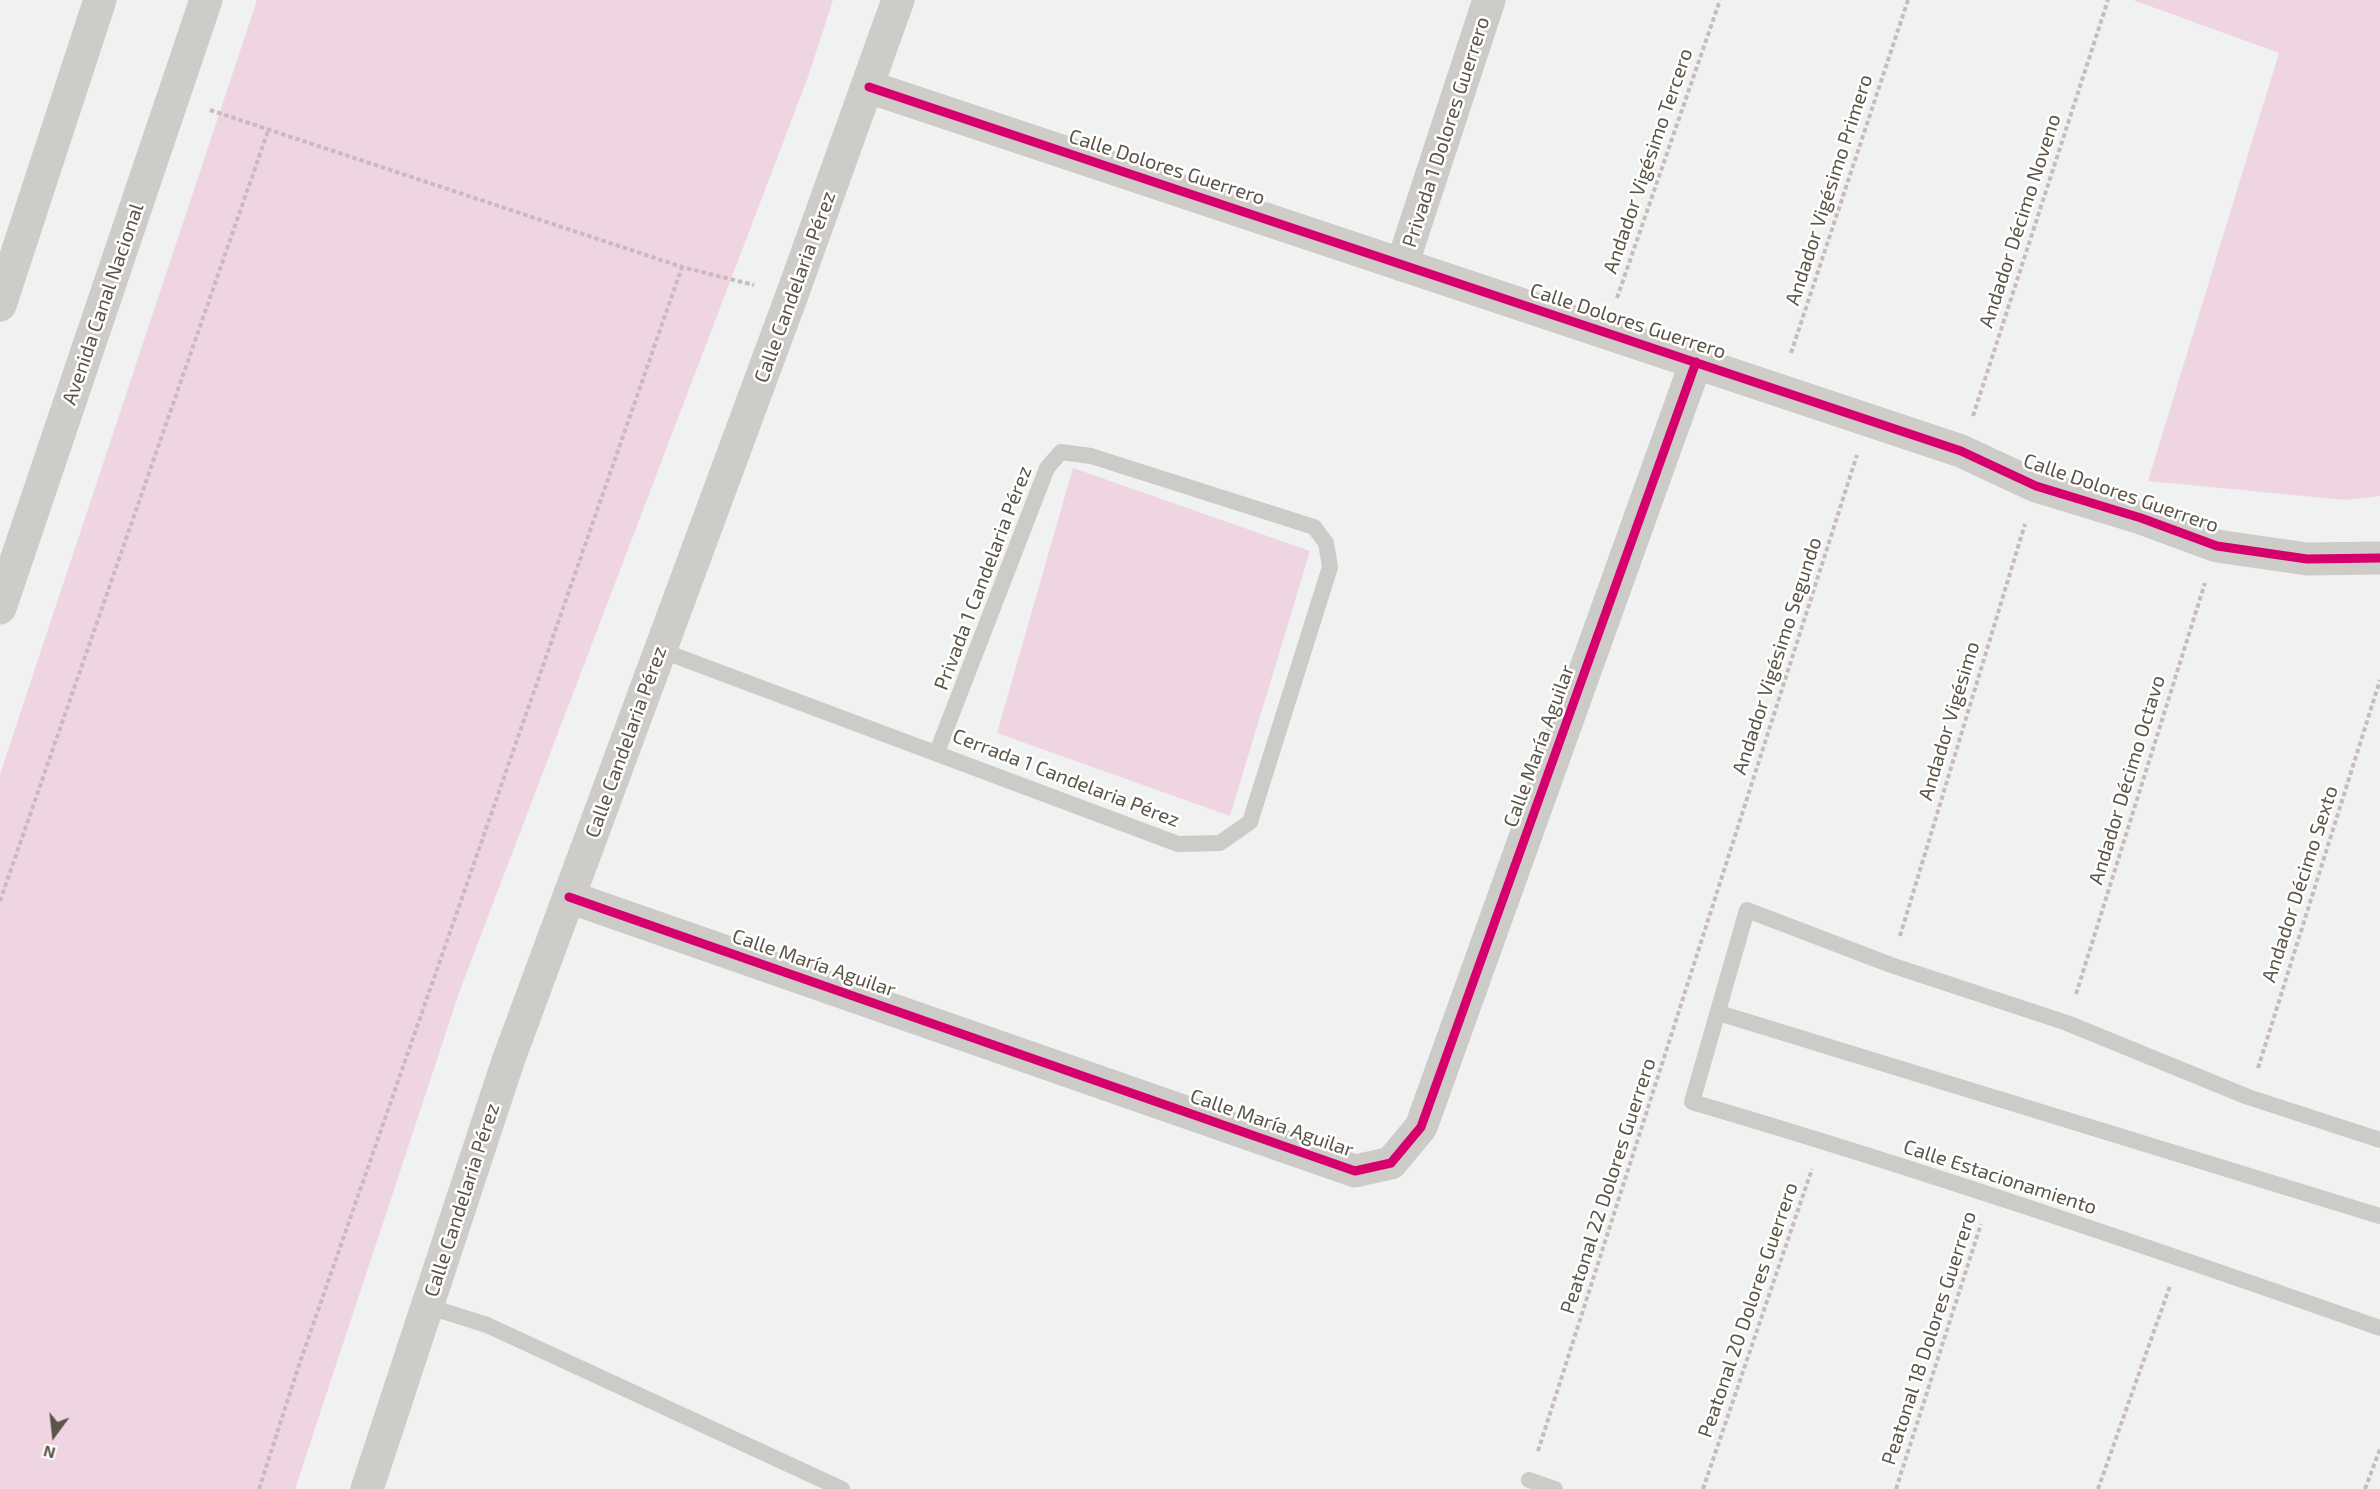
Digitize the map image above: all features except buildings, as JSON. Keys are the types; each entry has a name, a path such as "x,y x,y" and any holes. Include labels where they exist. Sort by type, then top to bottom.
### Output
{"street":[{"path":"0,305 100,0"},
{"name":"Avenida Canal Nacional","path":"0,608 206,0"},
{"name":"Calle Candelaria Pérez","path":"366,1489 508,1061 869,87 898,0"},
{"name":"Privada 1 Dolores Guerrero","path":"1402,265 1490,0"},
{"name":"Calle Dolores Guerrero","path":"869,87 1961,451 2036,486 2140,518 2217,546 2307,559 2380,558"},
{"name":"Calle María Aguilar","path":"569,897 1355,1171 1391,1163 1421,1127 1696,362"}],"lane":[{"name":"Privada 1 Candelaria Pérez","path":"937,752 1047,468 1061,452 1091,456 1314,527 1326,543"},
{"name":"Cerrada 1 Candelaria Pérez","path":"660,650 1178,844 1220,843 1250,822 1330,567 1326,543"},
{"name":"Calle Estacionamiento","path":"2380,1140 2248,1097 2067,1023 1891,965 1747,910 1692,1102 1822,1140 2180,1258 2380,1328"},
{"path":"1719,1013 2380,1216"},
{"path":"427,1306 487,1325 842,1489"},
{"path":"1529,1480 1555,1489"}],"path":[{"path":"173,97 267,131 682,267 792,295"},
{"path":"0,901 267,131"},
{"path":"258,1489 682,267"},
{"path":"2098,1489 2180,1258"},
{"path":"2365,1489 2380,1449"}],"shaded area":[{"path":"257,0 833,0 808,77 460,990 295,1489 0,1489 0,774"},
{"path":"2133,0 2380,0 2380,496 2345,500 2148,481 2279,53"},
{"path":"1073,468 1310,551 1230,816 997,733"}],"cycle path":[{"path":"869,87 1961,451 2036,486 2141,518 2217,546 2307,559 2380,558"},
{"path":"569,897 1355,1171 1391,1163 1421,1127 1696,362"}]}
